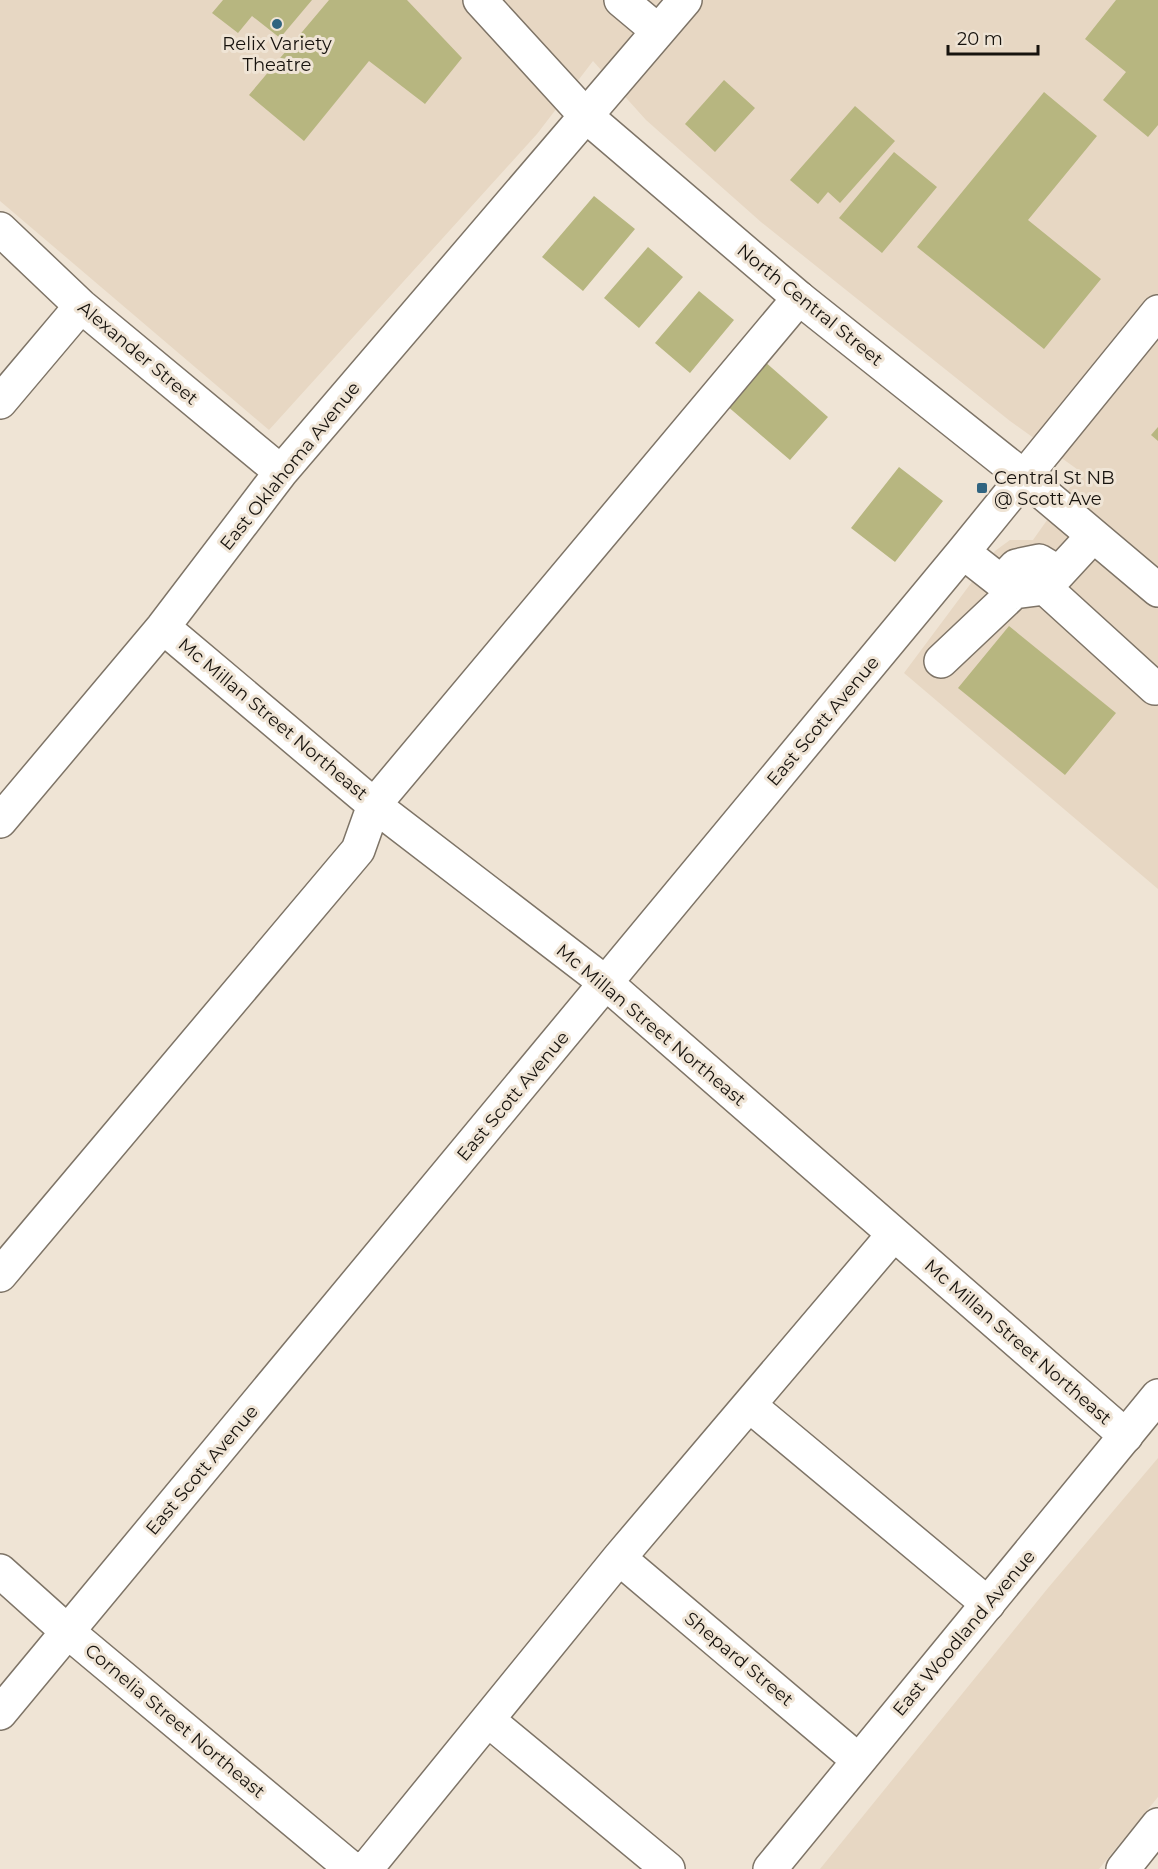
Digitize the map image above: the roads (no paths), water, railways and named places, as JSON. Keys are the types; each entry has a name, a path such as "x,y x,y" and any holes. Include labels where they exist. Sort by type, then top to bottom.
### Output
{"street":[{"name":"North Central Street","path":"480,0 586,116 798,298 1024,477 1158,590"},
{"path":"621,0 658,32"},
{"name":"East Oklahoma Avenue","path":"0,821 163,627 281,472 685,0"},
{"name":"Alexander Street","path":"0,229 81,306 281,472"},
{"path":"0,1275 358,850 374,805 798,298"},
{"path":"0,402 81,306"},
{"name":"East Scott Avenue","path":"0,1713 963,552 1158,312"},
{"path":"941,661 1030,584 1093,536"},
{"path":"963,552 1030,584 1155,688 1158,685"},
{"name":"Mc Millan Street Northeast","path":"163,627 374,805 606,983 1126,1436"},
{"path":"366,1869 619,1558 894,1234"},
{"name":"East Woodland Avenue","path":"770,1869 1158,1396"},
{"path":"749,1405 988,1604"},
{"name":"Shepard Street","path":"619,1558 858,1760"},
{"name":"Cornelia Street Northeast","path":"0,1571 68,1632 352,1869"},
{"path":"488,1720 668,1869"},
{"path":"1123,1869 1158,1825"}],"place":[{"name":"Relix Variety Theatre","path":"277,24"},
{"name":"Central St NB @ Scott Ave","path":"982,488"}]}
